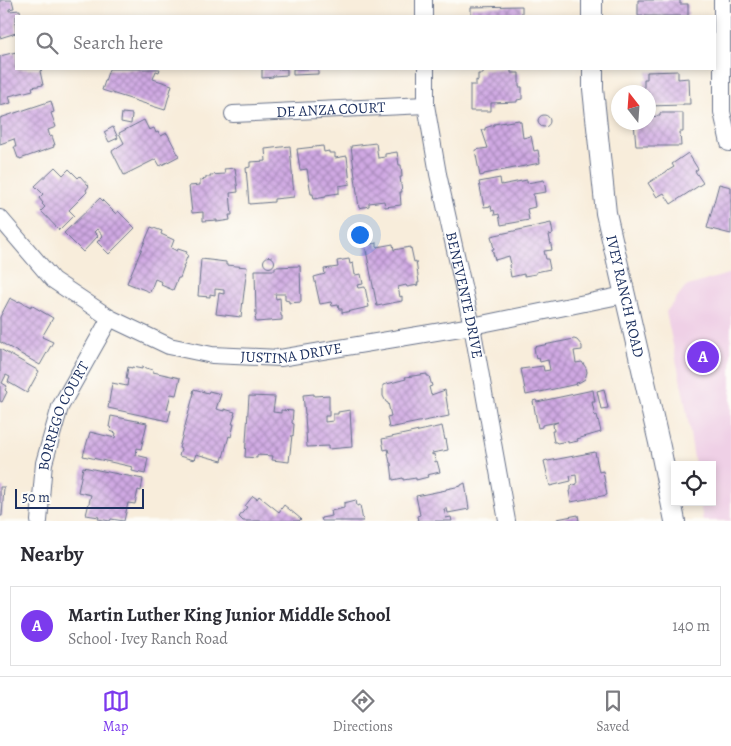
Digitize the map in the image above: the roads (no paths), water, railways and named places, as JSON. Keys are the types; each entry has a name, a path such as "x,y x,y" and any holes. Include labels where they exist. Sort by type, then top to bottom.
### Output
{"street":[{"path":"424,0 424,15"},
{"path":"592,0 592,15"},
{"path":"722,0 722,112 730,143"},
{"name":"BENEVENTE DRIVE","path":"426,70 426,104 438,174 472,326 507,521"},
{"name":"IVEY RANCH ROAD","path":"593,70 593,89 606,212 675,521"},
{"name":"DE ANZA COURT","path":"233,114 426,104"},
{"name":"JUSTINA DRIVE","path":"0,218 53,280 110,318 169,346 212,355 280,358 472,326 624,296"},
{"name":"BORREGO COURT","path":"40,521 44,463 60,406 110,318"}],"place":[{"name":"Martin Luther King Junior Middle School","path":"703,357"}]}
